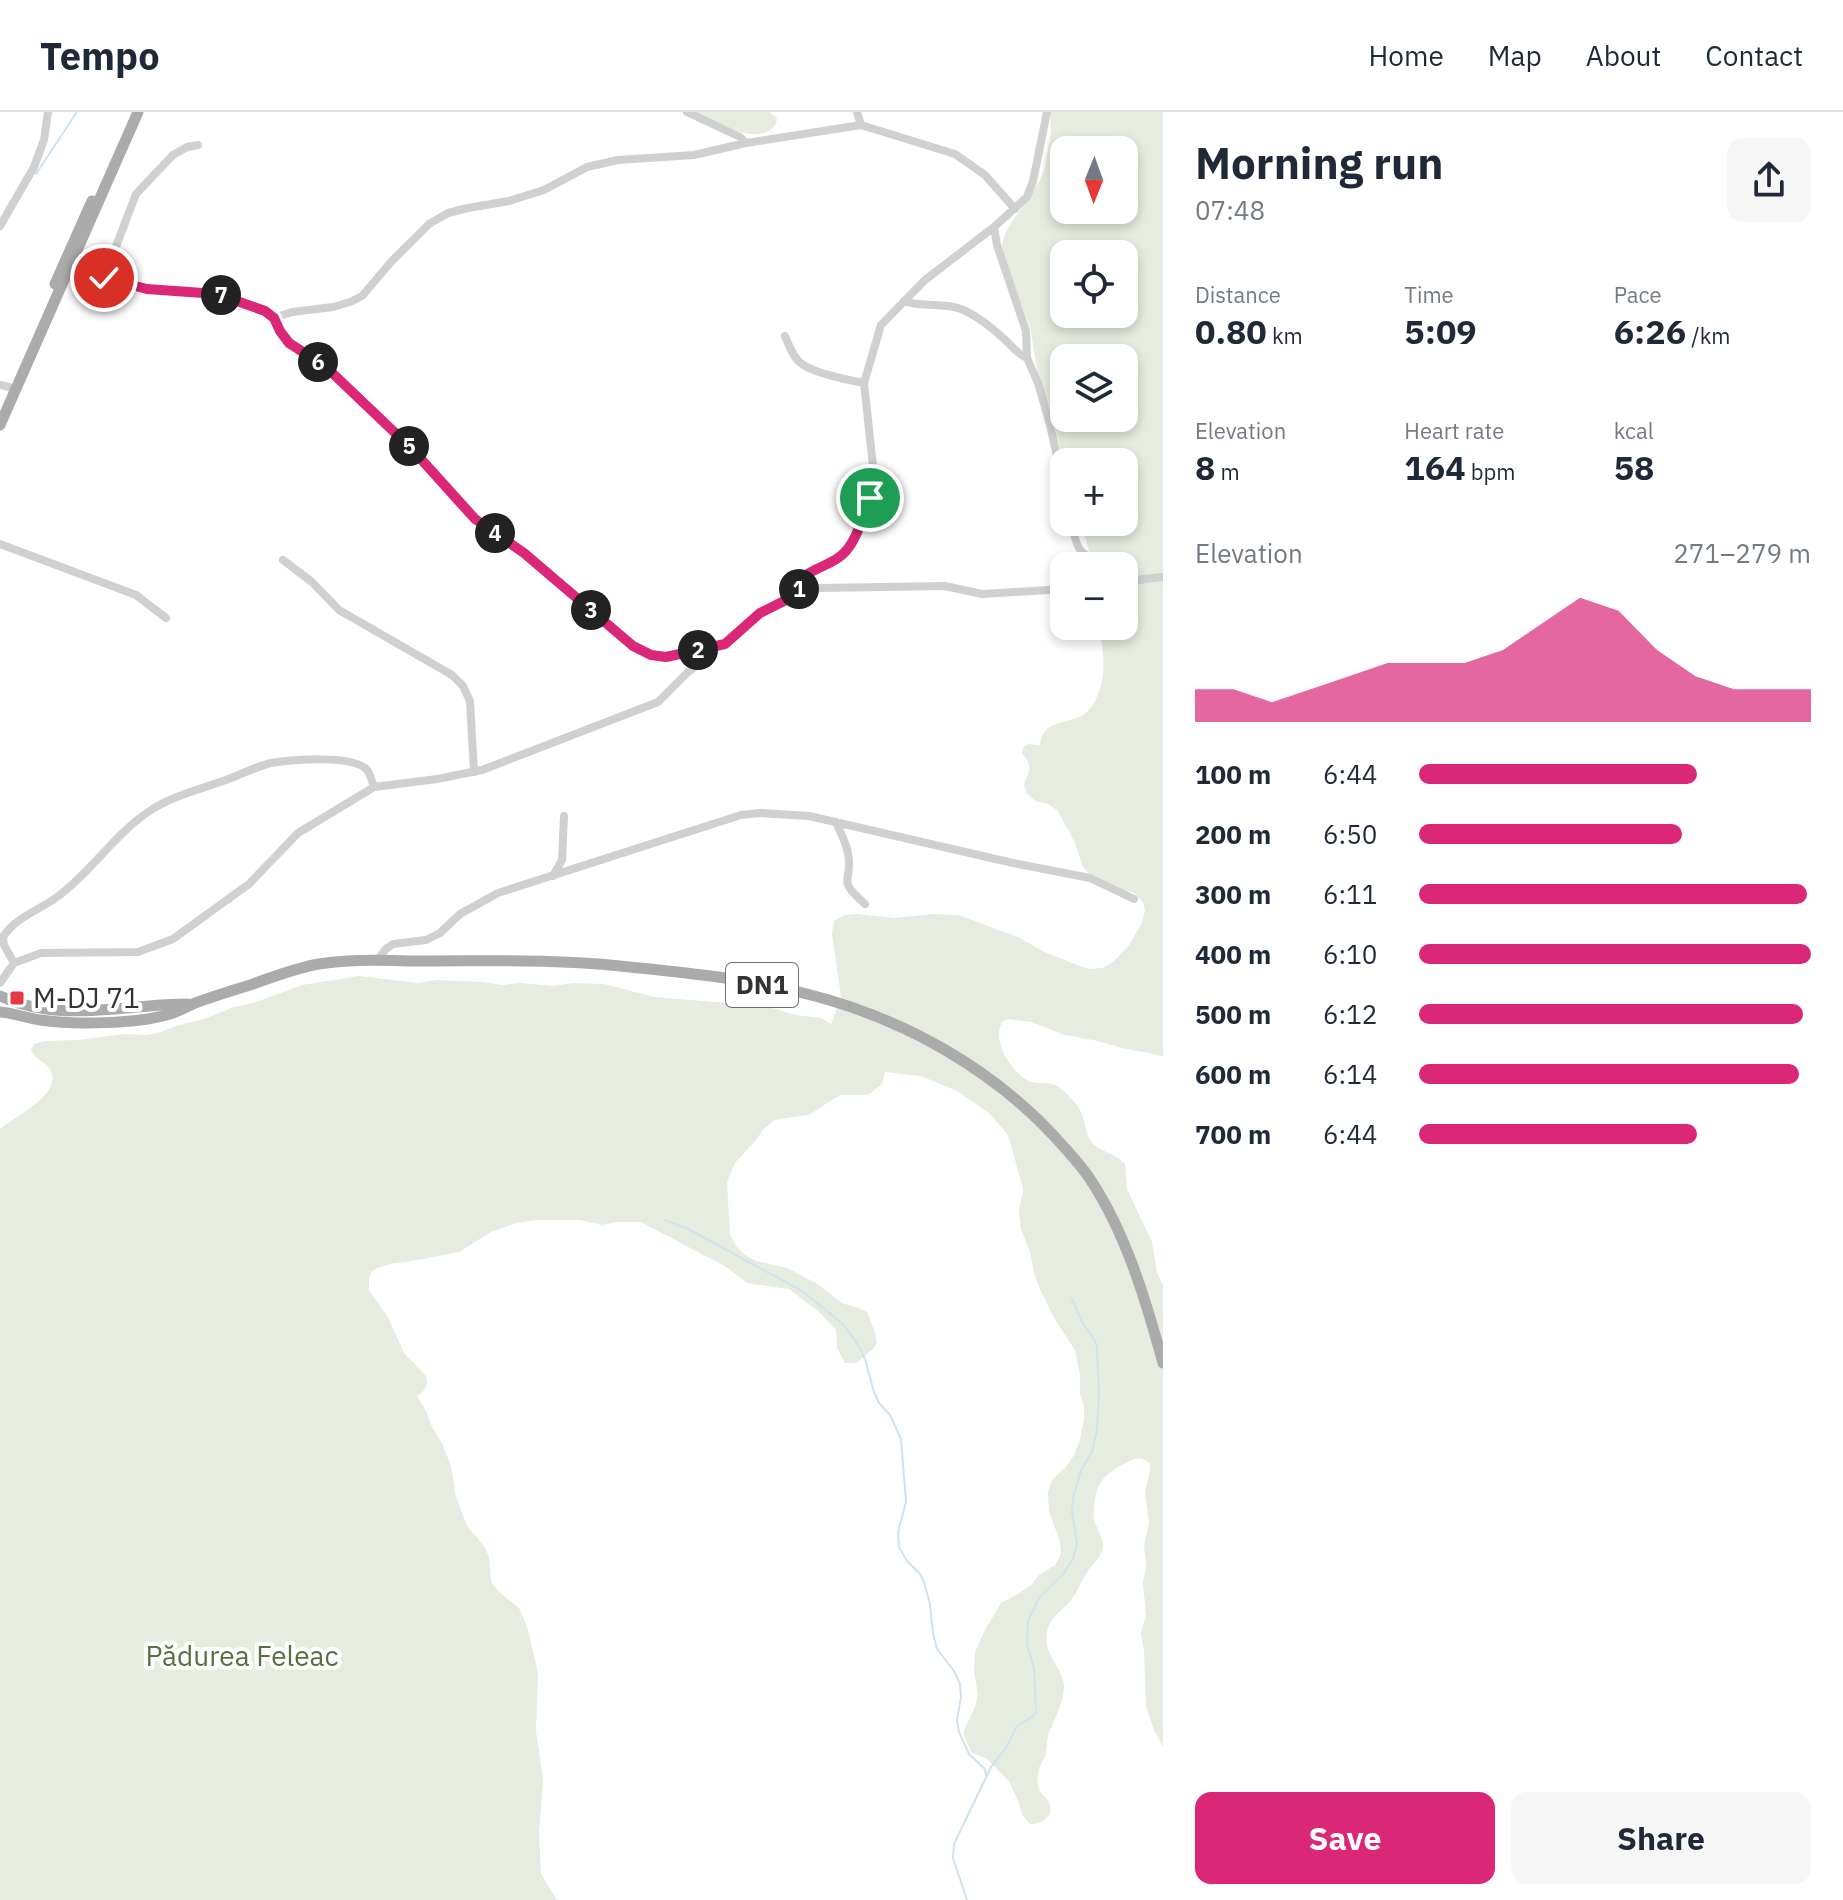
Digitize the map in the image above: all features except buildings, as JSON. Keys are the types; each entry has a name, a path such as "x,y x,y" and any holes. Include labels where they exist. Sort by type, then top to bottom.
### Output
{"main road":[{"path":"0,407 4,386 130,112"},
{"path":"0,425 138,112"},
{"name":"DN1","path":"0,1012 36,1020 85,1023 158,1017 299,968 376,961 546,960 739,981 835,1001 889,1023 963,1060 997,1083 1045,1126 1089,1176 1104,1202 1130,1259 1163,1363"},
{"name":"DN1","path":"0,996 23,1005 64,1011 192,1004"}],"street":[{"path":"0,226 34,167 44,140 48,112"},
{"path":"687,112 740,137 746,143"},
{"path":"857,112 861,125"},
{"path":"800,593 797,585 804,576 845,552 853,542 870,498 873,466 864,383 881,325 925,280 994,227 1027,197 1047,112"},
{"path":"274,318 292,312 333,307 362,296 429,224 448,213 509,201 544,190 587,167 618,160 694,155 746,143 861,125 955,154 985,175 1015,209"},
{"path":"104,278 136,194 173,155 198,145"},
{"path":"994,227 997,245 1026,331 1027,358 1038,383 1055,448"},
{"path":"70,270 147,289 217,294 265,311 274,318 289,343 326,367 411,448 475,519 524,553 633,646 651,655 666,657 725,644"},
{"path":"904,301 962,310 1027,358"},
{"path":"785,336 803,365 864,383"},
{"path":"0,544 136,595 166,618"},
{"path":"283,560 312,582 339,610 452,675 463,686 470,701 474,772"},
{"path":"1138,580 1163,577"},
{"path":"0,983 14,963 41,953 138,952 173,939 249,884 298,833 374,787 474,772 658,702 688,672 760,613 800,593 819,588 913,586 945,586 982,594 1050,590"},
{"path":"14,963 4,945 3,937 7,930 49,904 81,878 127,830 151,810 168,801 270,763 324,759 345,760 367,769 374,787"},
{"path":"376,961 393,944 426,940 440,933 460,914 498,893 741,815 760,813 809,816 1090,878 1134,899"},
{"path":"552,876 562,860 564,816"},
{"path":"836,822 848,853 847,885 865,904"}],"green space":[{"path":"692,112 769,112 777,120 771,129 762,134 751,134 725,127"},
{"name":"Pădurea Feleac","path":"1050,112 1163,112 1163,1056 1065,1035 1031,1022 1009,1019 1003,1021 999,1037 1004,1054 1015,1070 1027,1080 1054,1085 1063,1090 1079,1108 1093,1144 1125,1164 1127,1189 1152,1242 1157,1273 1163,1285 1163,1747 1146,1707 1141,1633 1146,1615 1144,1546 1149,1523 1145,1492 1150,1464 1139,1458 1113,1470 1103,1479 1095,1498 1093,1514 1103,1542 1102,1552 1071,1600 1048,1628 1047,1645 1063,1679 1064,1692 1038,1772 1039,1788 1050,1806 1047,1818 1030,1824 1022,1815 1009,1781 987,1759 971,1752 964,1736 978,1695 975,1652 985,1630 1001,1603 1031,1585 1039,1575 1055,1565 1061,1554 1049,1511 1048,1492 1052,1480 1074,1455 1084,1420 1084,1407 1075,1350 1040,1289 1021,1229 1019,1210 1023,1191 1008,1135 989,1113 957,1091 921,1076 885,1072 882,1084 867,1095 841,1095 809,1115 773,1121 735,1163 727,1182 730,1234 745,1255 756,1261 787,1268 816,1283 842,1303 867,1312 877,1342 856,1363 845,1363 837,1348 836,1330 789,1289 747,1283 728,1268 641,1222 603,1225 580,1220 535,1220 516,1223 491,1232 459,1252 394,1263 377,1268 369,1277 369,1290 388,1317 404,1353 426,1376 426,1388 417,1396 451,1466 456,1497 467,1526 489,1557 491,1582 519,1608 527,1626 538,1672 536,1730 543,1780 539,1832 541,1874 557,1900 0,1900 0,1129 36,1103 51,1086 53,1077 49,1068 31,1050 34,1044 158,1033 302,985 359,976 418,983 437,980 502,985 604,984 654,997 765,1006 821,1018 831,1024 841,997 832,934 834,921 845,915 895,918 959,915 1089,969 1102,968 1113,962 1130,944 1142,922 1143,902 1134,893 1111,886 1089,874 1058,811 1048,804 1035,801 1024,786 1029,766 1022,753 1023,747 1040,745 1045,731 1050,727 1083,715 1095,701 1104,664 1101,640 1138,640 1138,552 1089,552 1085,536 1138,536 1138,448 1060,448 1056,432 1138,432 1138,344 1050,344 1050,408 1040,387 1030,327 1003,257 1002,244 1006,231 1040,180 1050,137 1050,224 1138,224 1138,136 1050,136"}],"waterway":[{"path":"36,174 77,112"},
{"path":"665,1220 690,1230 802,1291 843,1324 860,1348 874,1392 890,1415 901,1439 906,1502 898,1532 899,1547 924,1582 937,1649 960,1684 959,1732 969,1754 985,1769 986,1776"},
{"path":"967,1900 953,1858 954,1844 991,1767 1006,1748 1017,1726 1036,1713 1034,1669 1027,1644 1028,1621 1039,1598 1064,1573 1073,1559 1077,1543 1072,1512 1074,1494 1081,1470 1092,1452 1097,1429 1097,1347 1072,1299"}],"place":[{"name":"M-DJ 71","path":"17,998"}],"route":[{"path":"104,278 147,289 217,294 265,311 274,318 289,343 326,367 411,448 475,519 524,553 633,646 651,655 666,657 725,644 760,613 800,593 797,585 804,576 839,557 853,542 870,498"}]}
